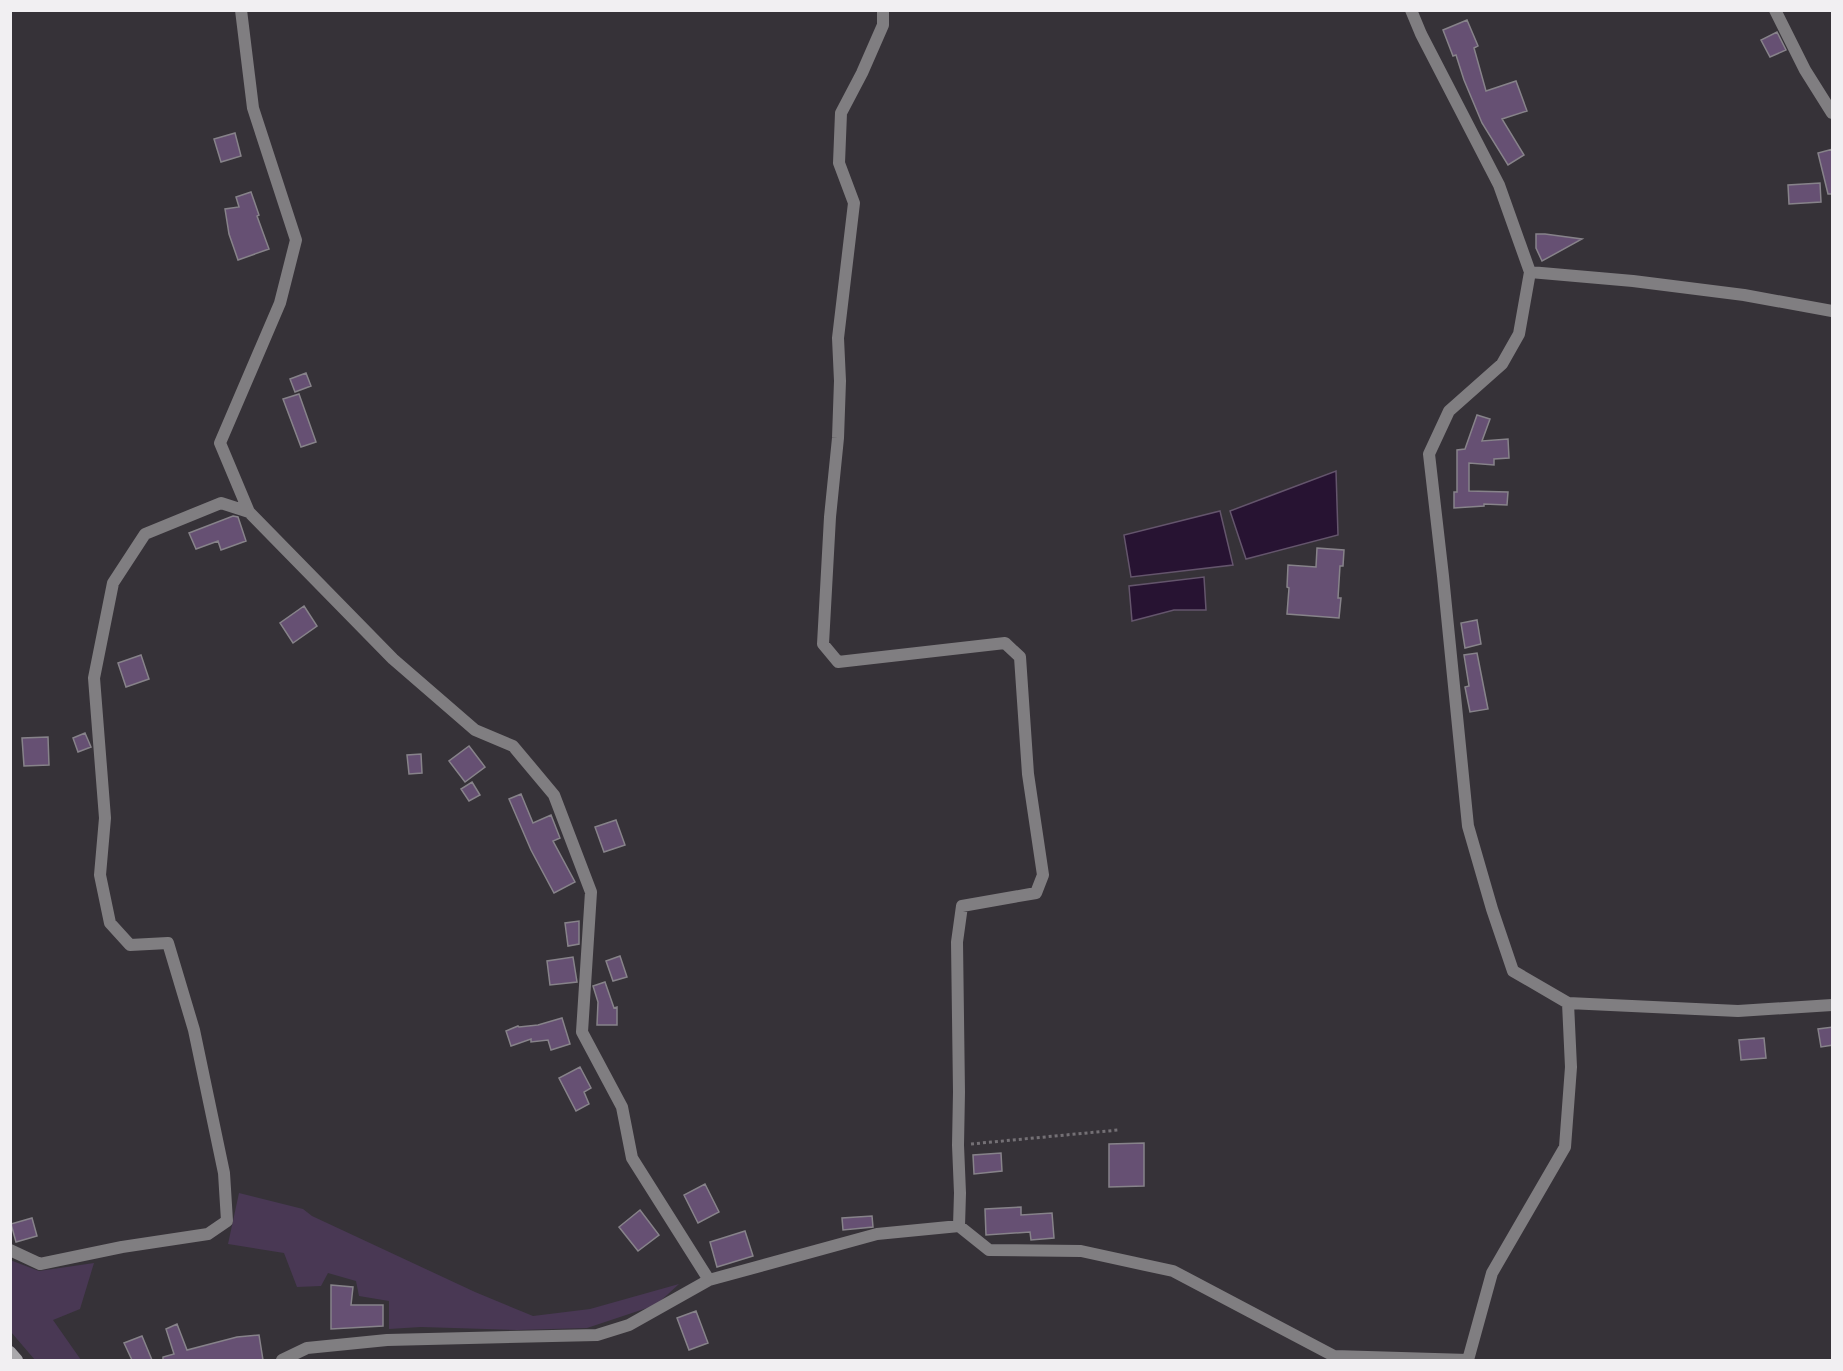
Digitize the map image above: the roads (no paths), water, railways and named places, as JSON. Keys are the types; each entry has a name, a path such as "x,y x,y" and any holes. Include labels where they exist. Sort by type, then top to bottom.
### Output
{"main road":[{"path":"10,1352 17,1360"}],"street":[{"path":"241,10 253,108 296,240 280,303 220,443 249,512 393,659 475,729 513,746 554,795 591,892 582,1032 622,1107 632,1158 709,1280"},
{"path":"883,10 883,25 842,113 839,164 854,203 838,338 840,381 838,438 830,518 823,644 838,662 1005,643 1020,657 1028,774 1043,875 1036,893 962,906 957,942 959,1226"},
{"path":"1411,10 1421,34 1499,185 1530,273 1519,334 1502,364 1449,411 1429,454 1468,826 1513,971 1568,1003 1738,1011 1833,1005"},
{"path":"1775,10 1805,70 1833,113"},
{"path":"1530,273 1633,281 1744,295 1833,311"},
{"path":"10,1251 40,1264 122,1247 208,1234 227,1221 224,1173 194,1030 168,943 130,945 110,922 100,875 105,818 94,678 113,583 145,534 221,503 249,512"},
{"path":"282,1360 307,1348 387,1340 597,1335 629,1325 709,1280 877,1234 959,1226 989,1250 1081,1251 1173,1271 1334,1356 1469,1360 1492,1273 1565,1147 1571,1067 1568,1003"}]}
